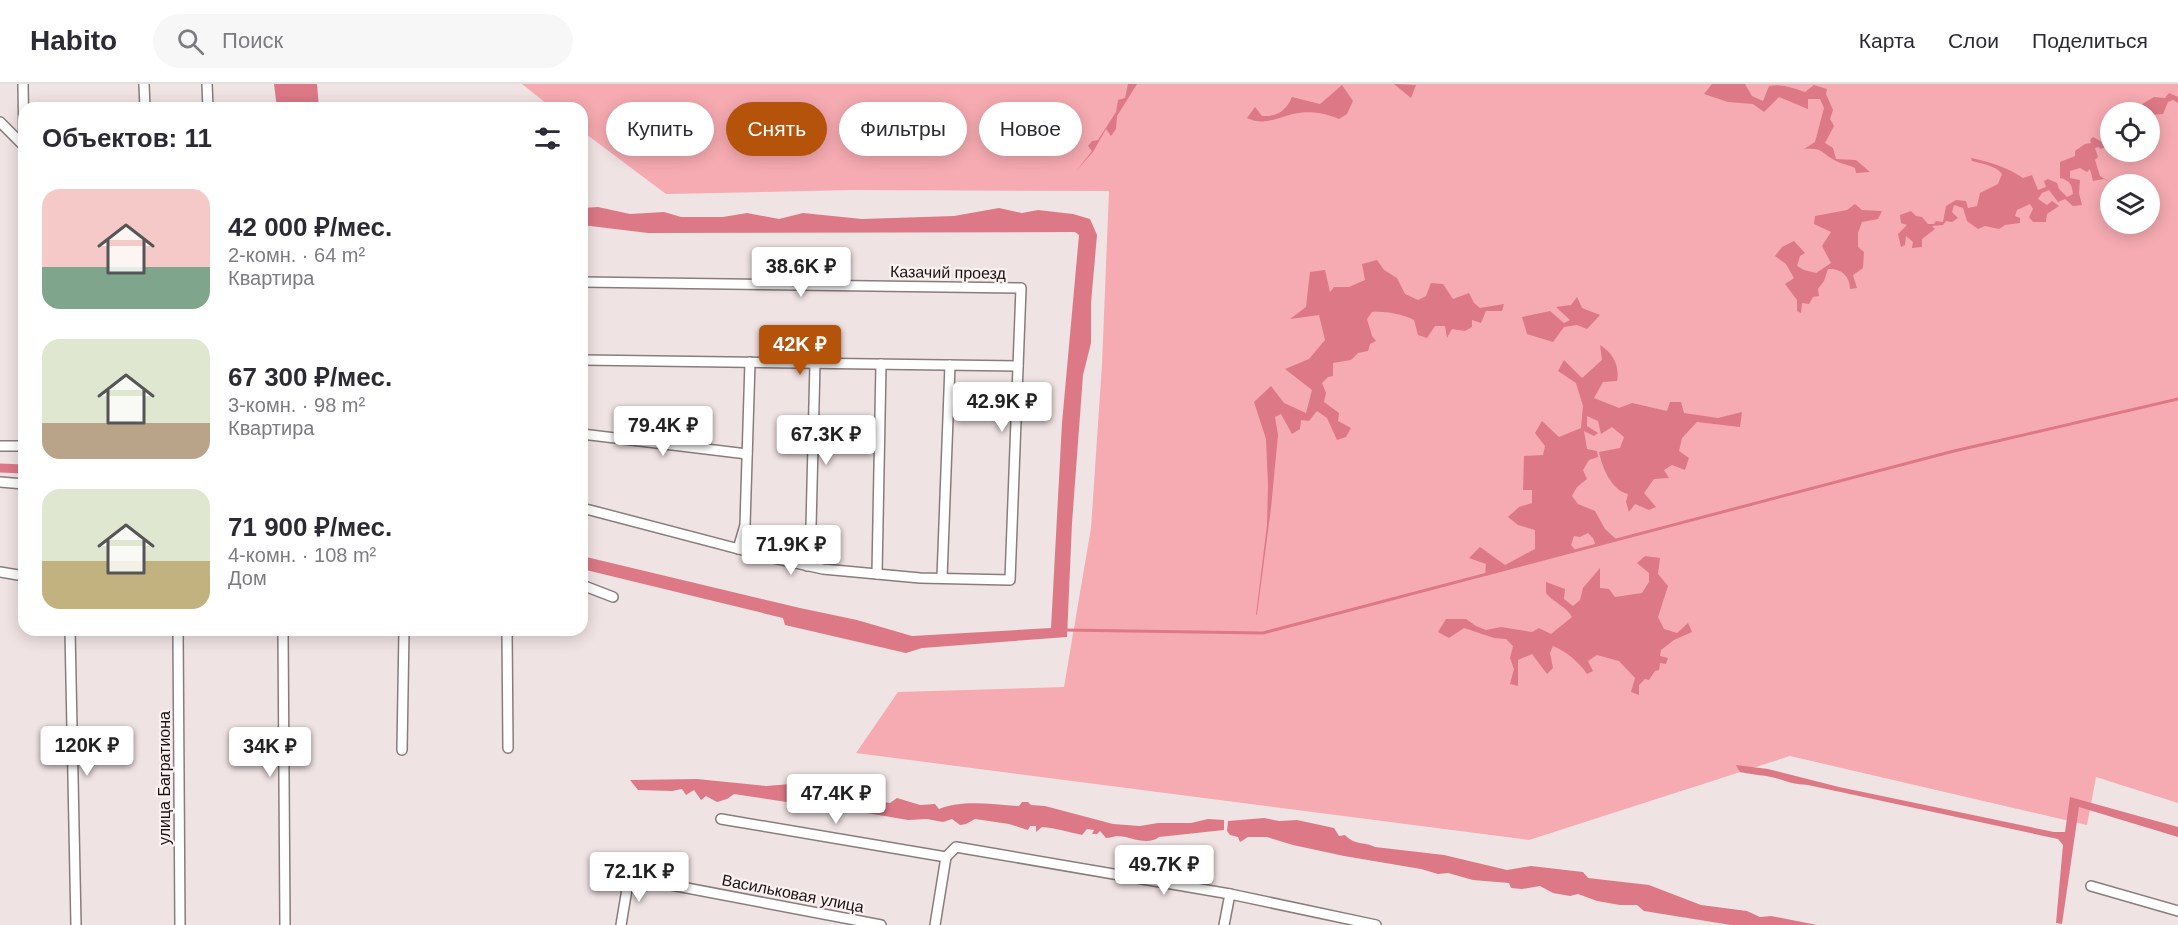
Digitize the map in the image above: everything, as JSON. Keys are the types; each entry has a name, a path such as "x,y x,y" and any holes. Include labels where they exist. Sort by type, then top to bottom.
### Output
{"street":[{"path":"23,84 23,102"},
{"path":"144,84 144,102"},
{"path":"207,84 208,102"},
{"path":"0,122 18,142"},
{"name":"Казачий проезд","path":"588,282 1021,288 1010,580 942,578"},
{"path":"588,360 1018,366"},
{"path":"738,549 744,525 750,362"},
{"path":"807,566 811,527 815,363"},
{"path":"877,574 881,364"},
{"path":"588,510 807,566 942,578 950,365"},
{"path":"588,435 747,454"},
{"path":"0,446 18,446"},
{"path":"0,482 18,484"},
{"path":"0,572 18,575"},
{"path":"588,587 613,597"},
{"path":"70,636 76,925"},
{"name":"улица Багратиона","path":"178,636 180,925"},
{"path":"283,636 285,925"},
{"path":"402,750 404,636"},
{"path":"507,636 508,748"},
{"path":"721,819 946,857"},
{"path":"935,925 946,857 956,847 1230,894 1376,925"},
{"name":"Васильковая улица","path":"621,925 629,877 881,925"},
{"path":"2091,886 2178,911"},
{"path":"1224,925 1230,894"}],"shaded area":[{"path":"274,84 317,84 318,102 276,102"},
{"path":"522,84 2178,84 2178,803 2096,777 2087,825 1790,756 1529,840 856,753 898,692 1064,687 1091,528 1102,365 1109,191 852,190 666,194 615,156 714,156 714,102 606,102 606,149 588,136 588,102 544,102"},
{"path":"1128,84 1137,84 1117,116 1116,129 1111,136 1106,129 1093,152 1076,171 1092,151 1088,146 1092,141 1098,140 1116,112 1118,100 1125,98"},
{"path":"1394,84 1416,85 1411,98"},
{"path":"1712,84 1745,84 1752,96 1763,101 1769,86 1787,86 1805,92 1814,85 1827,89 1826,94 1833,110 1830,119 1834,126 1825,143 1833,148 1836,159 1856,160 1870,172 1856,173 1855,168 1836,161 1819,150 1804,149 1815,142 1824,108 1820,99 1808,99 1808,109 1779,97 1764,112 1753,104 1728,102 1704,94"},
{"path":"1342,85 1353,101 1347,114 1339,119 1311,112 1265,121 1247,118 1255,107 1262,116 1277,114 1287,106 1292,97 1320,104"},
{"path":"2169,93 2178,97 2178,103 2173,100 2168,102 2163,114 2160,114 2160,102 2146,102 2154,97 2165,98"},
{"path":"2093,137 2100,141 2100,149 2095,148 2098,157 2095,160 2100,180 2093,181 2090,169 2087,172 2080,168 2070,171 2070,178 2080,180 2079,193 2082,205 2073,206 2065,199 2058,202 2049,190 2042,193 2038,199 2047,205 2052,201 2059,206 2047,214 2046,222 2033,222 2029,217 2033,209 2030,204 2017,210 2015,216 2020,218 2020,223 2005,225 1999,229 1985,226 1978,229 1967,221 1963,208 1954,205 1952,212 1958,218 1952,222 1946,221 1943,225 1932,226 1935,229 1922,239 1922,247 1912,248 1913,242 1906,236 1905,245 1901,247 1898,234 1907,225 1901,223 1900,215 1911,211 1916,216 1922,217 1928,224 1934,224 1936,221 1943,222 1946,206 1956,200 1966,201 1968,208 1977,206 1980,193 1998,184 2002,174 1999,171 1988,165 1972,161 1971,158 1998,165 2023,178 2032,175 2038,190 2046,187 2044,181 2048,179 2057,183 2059,189 2067,197 2073,194 2072,188 2070,183 2060,178 2060,162 2075,156 2075,151 2091,143 2090,140"},
{"path":"1855,204 1862,210 1882,211 1878,219 1862,222 1858,233 1858,247 1864,252 1863,268 1853,275 1857,288 1850,289 1848,280 1841,271 1828,269 1818,289 1819,296 1813,297 1809,304 1802,303 1801,313 1797,311 1797,300 1785,284 1794,278 1786,264 1775,256 1782,247 1794,241 1805,253 1800,256 1797,266 1816,273 1831,263 1822,246 1831,232 1814,224 1815,216 1847,210"},
{"path":"598,207 630,214 664,212 681,217 723,217 747,213 779,219 803,213 862,219 954,216 999,208 1022,213 1038,210 1073,214 1090,219 1097,235 1091,303 1091,343 1083,375 1072,523 1067,637 922,648 906,653 785,625 783,618 588,570 588,557 857,620 912,636 1051,628 1062,423 1079,235 1075,232 648,233 588,226 588,208"},
{"path":"1377,260 1384,270 1397,278 1405,294 1418,300 1426,296 1431,283 1443,284 1453,299 1469,293 1474,303 1480,308 1504,304 1502,311 1486,311 1481,323 1472,320 1472,327 1465,331 1452,329 1447,338 1445,326 1435,326 1427,338 1418,335 1414,320 1394,313 1372,312 1367,319 1372,336 1376,341 1370,344 1368,351 1358,353 1351,360 1333,363 1333,376 1328,377 1322,383 1326,393 1324,402 1339,413 1338,421 1351,428 1346,437 1337,440 1327,418 1317,411 1309,421 1301,420 1300,429 1292,434 1281,414 1275,417 1278,435 1271,508 1256,615 1267,525 1268,485 1266,439 1254,402 1271,386 1284,403 1306,413 1312,390 1285,369 1309,359 1325,340 1319,315 1290,319 1306,307 1310,272 1325,270 1330,292 1334,287 1349,287 1365,280 1362,264"},
{"path":"1577,297 1582,308 1600,315 1587,329 1577,325 1564,327 1553,342 1527,334 1522,317 1550,311 1564,323 1570,320 1556,307 1571,305"},
{"path":"1600,345 1615,360 1618,375 1617,381 1603,382 1594,398 1619,408 1632,403 1667,411 1670,402 1681,402 1684,413 1718,418 1742,412 1740,427 1697,422 1682,438 1679,451 1689,458 1685,470 1672,465 1664,470 1669,478 1654,479 1644,493 1656,507 1649,510 1635,504 1629,512 1626,502 1628,494 1612,483 1602,464 1599,452 1620,448 1624,437 1612,427 1601,434 1598,421 1587,416 1587,426 1598,433 1594,436 1584,431 1587,449 1597,451 1598,457 1589,460 1583,470 1587,479 1577,487 1572,496 1578,504 1595,511 1605,529 1617,540 1596,546 1588,533 1580,537 1574,536 1571,545 1576,551 1485,576 1486,564 1469,558 1480,547 1505,565 1535,549 1535,530 1518,525 1508,517 1519,507 1532,503 1532,490 1523,490 1524,456 1543,455 1545,446 1535,433 1542,421 1559,437 1581,428 1583,406 1576,383 1558,371 1564,360 1582,378 1602,360"},
{"path":"1645,556 1660,558 1658,574 1668,586 1658,617 1664,629 1677,633 1688,623 1692,632 1674,640 1661,650 1660,656 1668,658 1666,664 1660,663 1659,670 1655,671 1649,680 1645,679 1639,685 1639,695 1631,692 1635,678 1619,661 1597,655 1588,661 1593,671 1587,674 1572,658 1553,646 1550,653 1553,668 1547,674 1532,654 1518,660 1518,686 1510,684 1514,669 1510,658 1513,646 1506,639 1494,638 1464,628 1449,638 1438,632 1446,619 1466,619 1486,630 1501,627 1532,632 1539,628 1551,634 1572,617 1546,593 1546,582 1565,589 1564,599 1573,606 1580,600 1583,588 1600,568 1600,588 1609,589 1615,597 1642,593 1649,582 1649,573 1637,563"},
{"path":"1736,765 1768,769 1839,787 2054,832 2065,832 2070,797 2178,827 2178,837 2079,807 2062,924 2056,923 2063,845 2058,839 1740,772"},
{"path":"697,779 766,786 828,781 838,800 858,799 890,803 897,798 920,805 935,804 939,809 958,804 1019,806 1022,802 1028,802 1031,805 1045,806 1113,824 1140,826 1158,823 1191,823 1208,819 1224,820 1224,830 1159,837 1148,841 1121,836 1106,838 1100,831 1092,834 1094,830 1087,829 1082,835 1042,827 1036,832 1036,826 1030,826 1028,830 1009,824 975,819 960,825 952,819 943,822 927,819 908,820 867,813 839,812 797,803 788,809 787,802 734,794 717,802 706,796 701,800 694,790 686,795 682,789 638,790 630,780"},
{"path":"1264,818 1279,821 1297,820 1334,828 1339,836 1345,835 1353,841 1375,847 1444,855 1507,870 1531,866 1583,872 1588,878 1649,885 1701,905 1747,911 1760,917 1771,916 1817,925 1731,925 1644,911 1637,905 1597,901 1578,894 1570,896 1553,893 1540,886 1511,888 1509,883 1473,880 1448,873 1438,874 1293,845 1267,837 1248,837 1240,842 1238,837 1230,835 1227,831 1228,821"}],"waterway":[{"path":"1064,630 1263,633 1950,452 2178,399"},
{"path":"0,468 18,469"}]}
